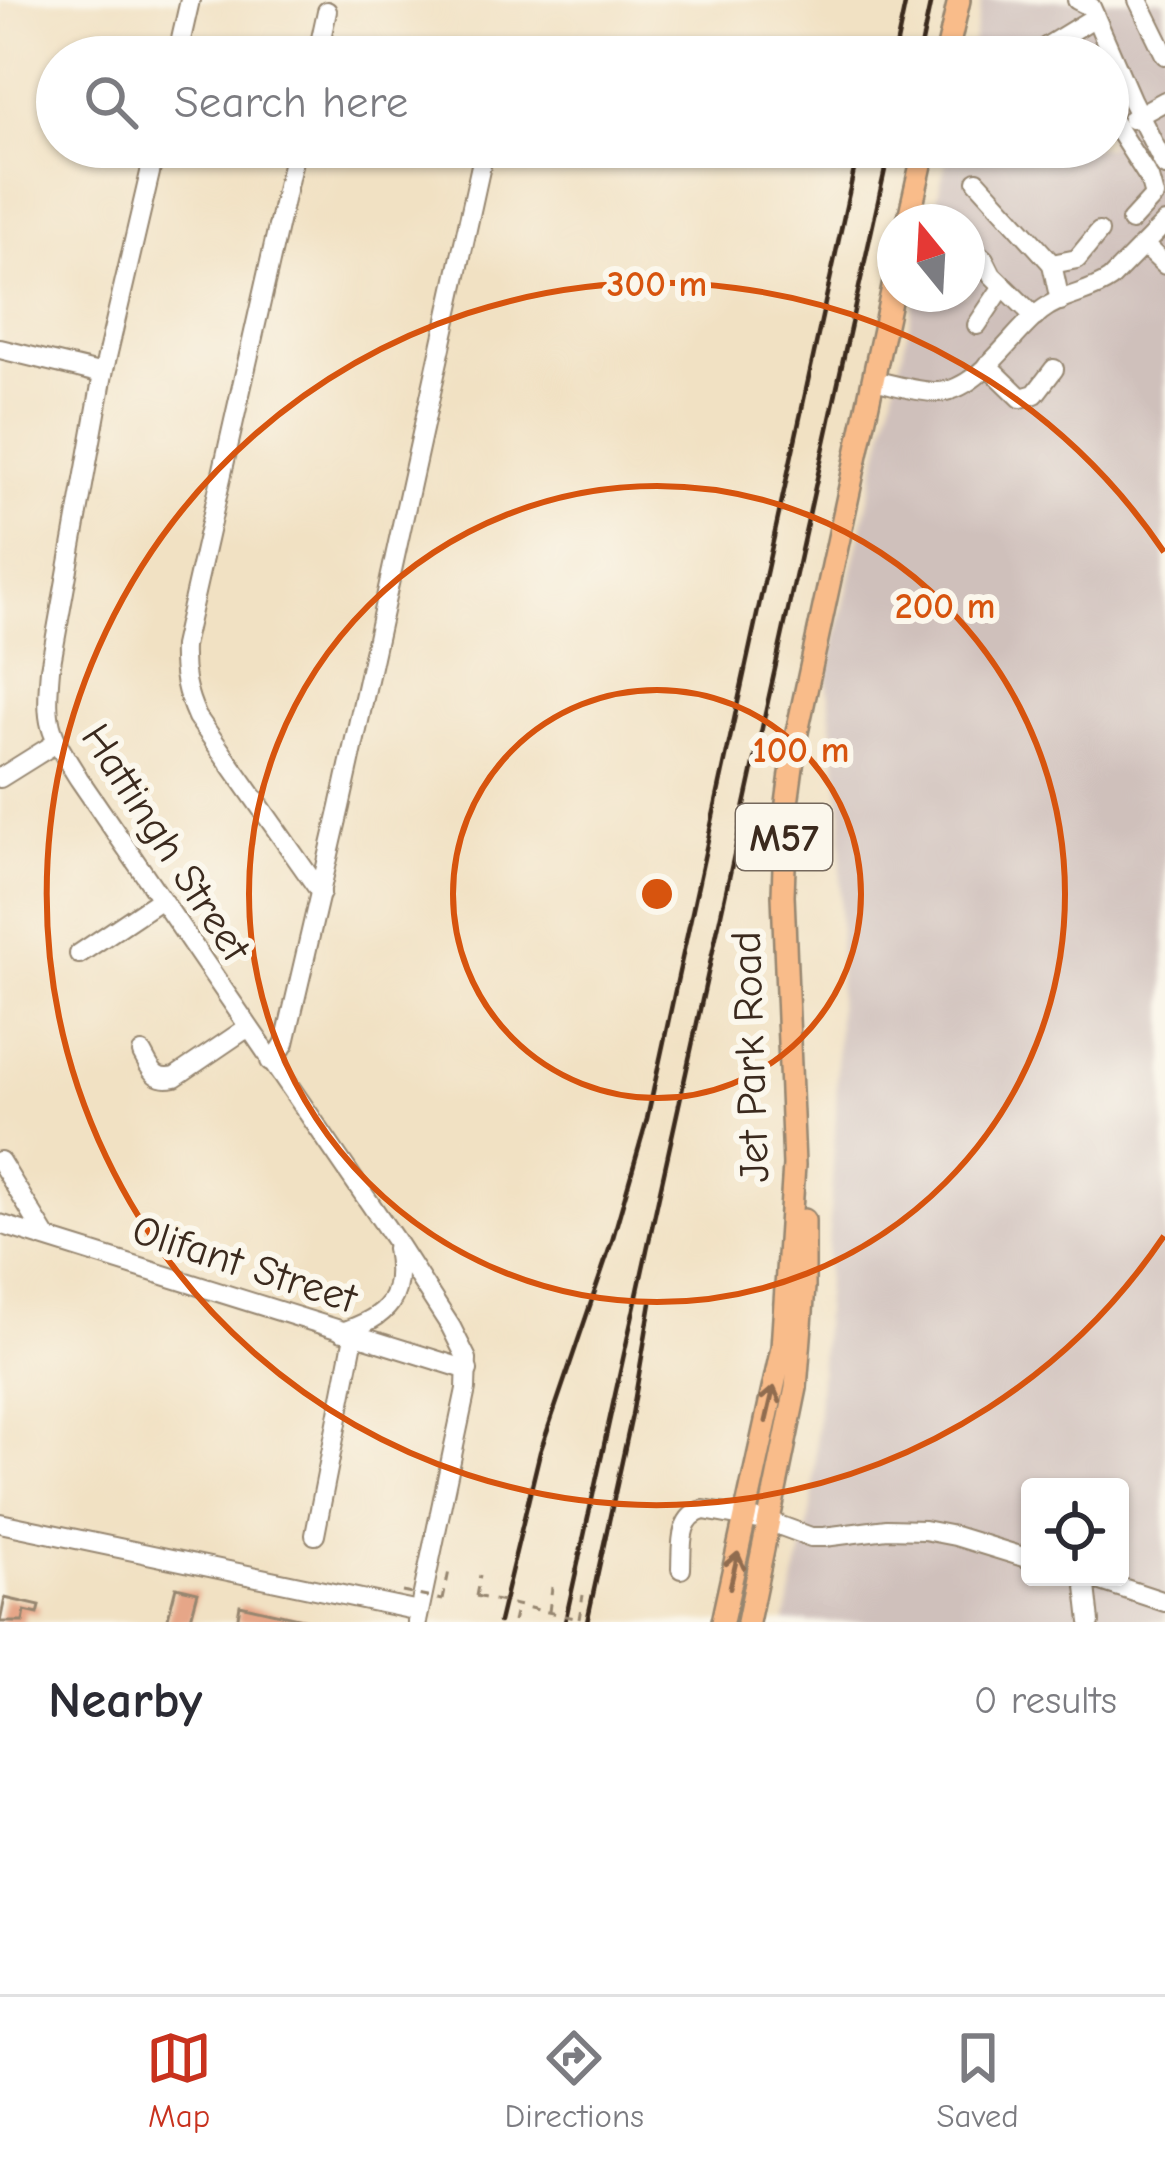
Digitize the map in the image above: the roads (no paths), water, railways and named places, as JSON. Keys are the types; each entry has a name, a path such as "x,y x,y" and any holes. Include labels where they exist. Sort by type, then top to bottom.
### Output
{"main road":[{"path":"951,36 959,0"},
{"path":"961,36 969,0"},
{"path":"912,204 921,168"},
{"path":"924,204 932,168"},
{"name":"Jet Park Road","path":"748,1622 796,1388 804,1287 793,872 797,785 890,312"},
{"name":"Jet Park Road","path":"722,1622 782,1348 788,1279 794,1165 783,895 787,796 796,737 879,381 900,312"}],"street":[{"path":"182,36 190,0"},
{"path":"1138,0 1165,55"},
{"path":"1058,36 1092,6 1105,36"},
{"path":"321,36 327,11"},
{"path":"1129,92 1165,166"},
{"path":"1129,117 1165,101"},
{"path":"1129,146 1150,178 1154,196 1131,221"},
{"name":"Hattingh Street","path":"151,168 103,374 50,669 47,716 56,743 395,1240 456,1336 468,1370"},
{"path":"291,168 183,646 182,670 197,717 321,893"},
{"path":"269,1060 281,1051 286,1039 321,893 480,168"},
{"path":"977,181 1052,264 1060,301"},
{"path":"879,381 941,392 967,382 1035,316 1100,286 1165,223"},
{"path":"1052,264 1077,260 1099,232"},
{"path":"1144,244 1165,266"},
{"path":"985,264 1035,316"},
{"path":"977,325 1003,286"},
{"path":"0,349 103,374"},
{"path":"987,365 1021,398 1035,394 1054,369"},
{"path":"0,778 56,743"},
{"path":"79,954 161,899"},
{"path":"142,1053 155,1076 175,1077 248,1028"},
{"path":"0,1161 47,1238"},
{"name":"Olifant Street","path":"0,1224 468,1370"},
{"path":"315,1535 348,1334 373,1321 396,1292 400,1276 395,1240"},
{"path":"0,1523 418,1617 468,1370"},
{"path":"681,1569 686,1522 694,1512 704,1510 824,1538 887,1529 924,1530 1021,1556"},
{"path":"1088,1586 1090,1622"},
{"path":"1117,1586 1163,1600"}],"railway":[{"path":"898,36 906,0"},
{"path":"923,36 931,0"},
{"path":"499,1622 540,1452 612,1241 647,1119 854,168"},
{"path":"565,1622 885,168"},
{"path":"587,1622 651,1303"}]}
